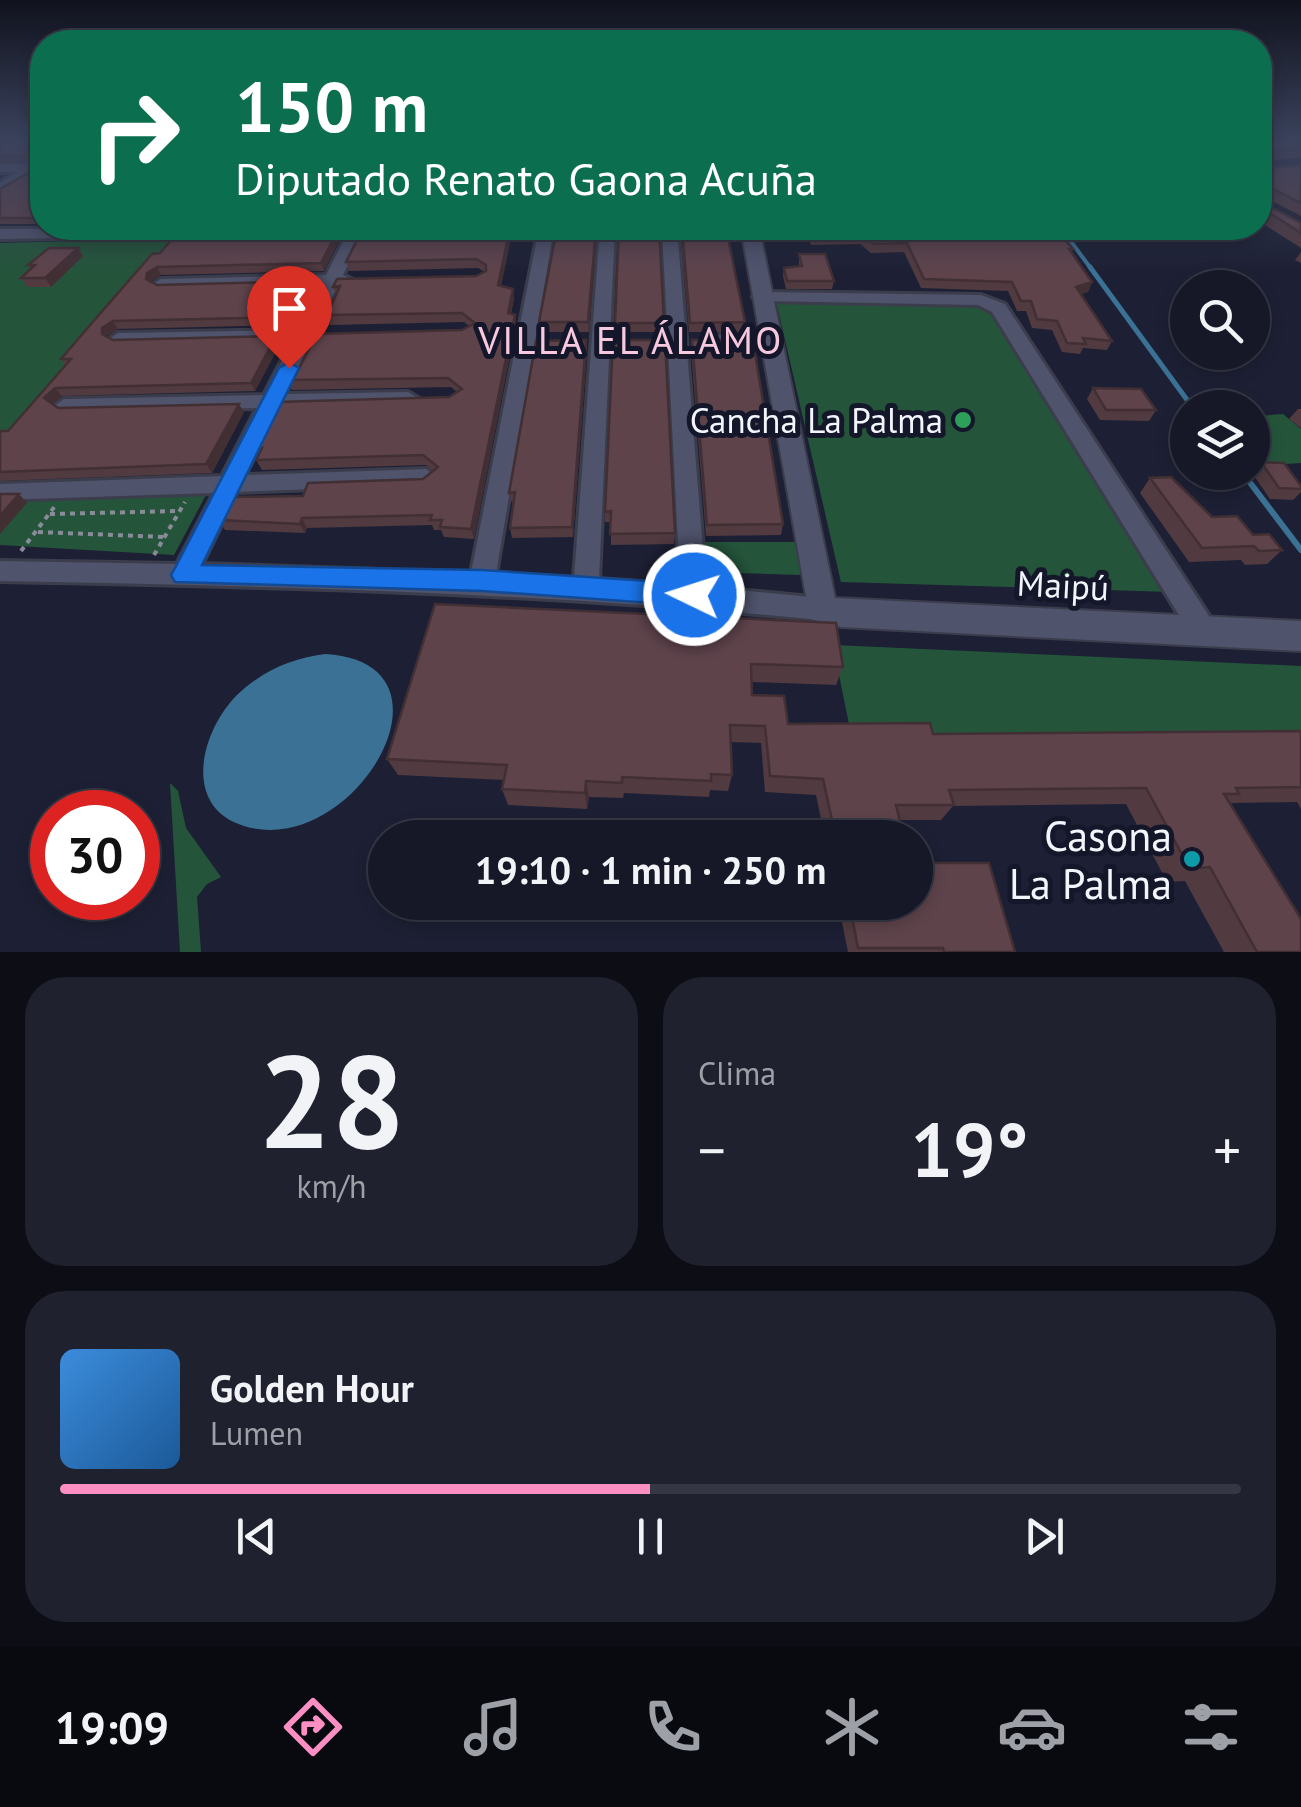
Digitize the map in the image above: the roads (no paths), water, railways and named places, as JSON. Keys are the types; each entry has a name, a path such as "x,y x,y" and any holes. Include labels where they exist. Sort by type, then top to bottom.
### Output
{"street":[{"path":"7,234 30,221"},
{"path":"184,575 272,402 315,335 332,280 352,240"},
{"path":"482,580 537,342 547,240"},
{"path":"586,588 607,240"},
{"path":"670,240 670,341 694,595"},
{"path":"1,571 482,580 694,595 821,609 752,240"},
{"path":"161,284 369,280"},
{"path":"762,297 981,300 999,308 1206,633"},
{"path":"118,340 315,335"},
{"path":"670,341 770,340"},
{"path":"64,406 431,398"},
{"path":"0,492 426,478"},
{"name":"Maipú","path":"821,609 1301,636"}],"water":[{"path":"325,654 368,665 389,689 392,721 380,756 356,789 323,815 285,829 244,826 224,816 211,803 203,767 214,728 224,710 267,673 289,662"}],"waterway":[{"path":"1070,240 1092,270"},
{"path":"1090,267 1180,390"},
{"path":"1256,490 1301,550"}],"place":[{"name":"Cancha La Palma","path":"963,420"},
{"name":"Casona La Palma","path":"1192,859"}],"district":[{"name":"VILLA EL ÁLAMO","path":"631,339"}]}
